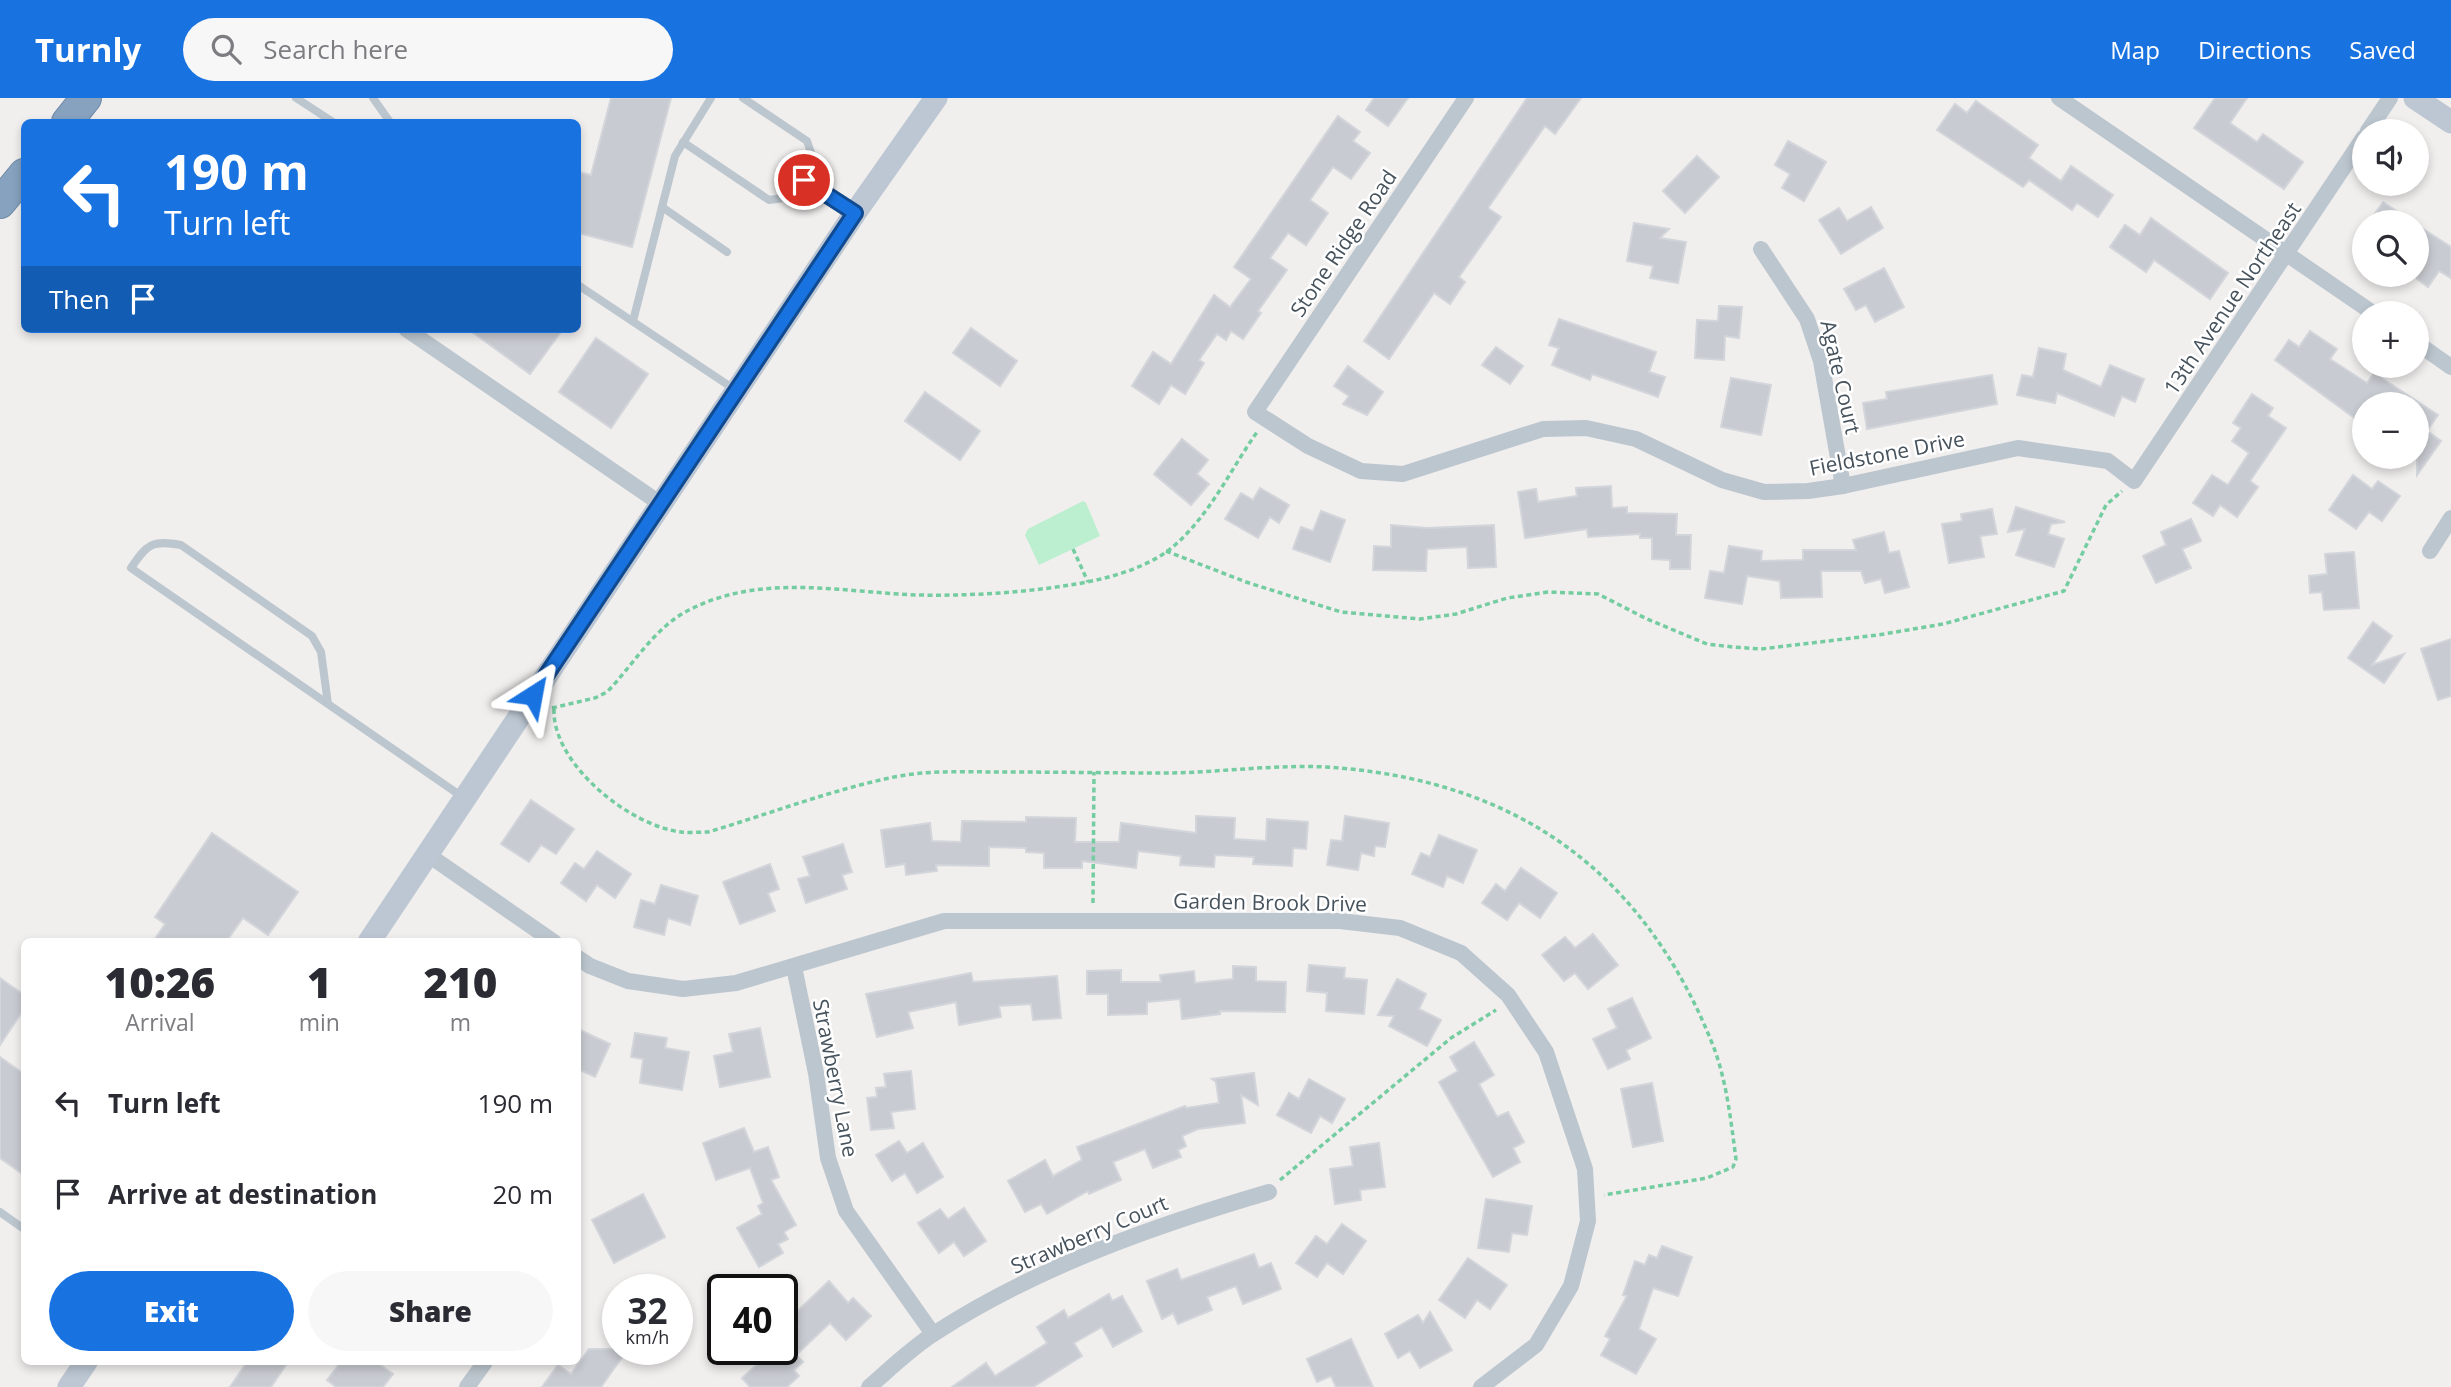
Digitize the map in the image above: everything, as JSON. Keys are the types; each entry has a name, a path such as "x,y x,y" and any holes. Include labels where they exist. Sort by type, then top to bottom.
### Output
{"highway":[{"path":"68,119 86,98"},
{"path":"0,203 21,178"}],"street":[{"path":"372,938 855,213 936,98"},
{"name":"Stone Ridge Road","path":"1255,412 1466,98"},
{"path":"2059,98 2356,301"},
{"path":"2376,119 2390,98"},
{"path":"2415,98 2451,122"},
{"name":"13th Avenue Northeast","path":"2134,481 2352,156"},
{"name":"Agate Court","path":"1761,249 1807,319 1821,361 1843,486"},
{"path":"412,333 661,504"},
{"path":"2429,351 2451,367"},
{"name":"Fieldstone Drive","path":"1255,412 1308,446 1361,471 1403,474 1543,429 1586,428 1636,439 1722,480 1764,492 1808,491 1843,486 2018,448 2108,461 2134,481"},
{"path":"2430,551 2451,518"},
{"path":"427,854 548,938"},
{"name":"Garden Brook Drive","path":"581,959 628,981 682,989 736,983 944,921 1340,921 1400,928 1461,953 1512,1001 1546,1052 1585,1169 1587,1196 1588,1221 1571,1286 1536,1345 1481,1387"},
{"name":"Strawberry Lane","path":"794,967 816,1073 828,1158 846,1211 933,1334"},
{"name":"Strawberry Court","path":"869,1387 933,1334 1041,1273 1179,1218 1269,1192"},
{"path":"69,1387 84,1365"},
{"path":"467,1387 483,1365"}],"lane":[{"path":"296,98 328,119"},
{"path":"373,98 388,119"},
{"path":"633,321 675,156 711,98"},
{"path":"683,142 769,200 792,197 815,164 807,141 743,98"},
{"path":"804,180 855,213"},
{"path":"662,207 727,252"},
{"path":"581,287 737,390"},
{"path":"328,704 321,652 312,636 181,545 162,542 144,548 131,568 464,798"},
{"path":"0,1212 21,1228"}],"path":[{"path":"533,695 554,709 595,698 607,692 671,620 716,597 752,588 800,587 917,595 984,595 1088,582 1127,571 1166,551 1186,535 1205,513 1247,448"},
{"path":"1166,551 1246,582 1341,612 1420,619 1457,614 1520,596 1548,592 1598,594 1647,620 1707,644 1761,649 1943,624 2064,591 2106,505 2134,481"},
{"path":"1073,549 1088,582"},
{"path":"554,709 553,723 558,736 589,782 628,812 680,832 708,832 897,776 951,772 1336,768 1425,782 1471,796 1544,831 1614,885 1653,931 1714,1049 1727,1102 1736,1163 1730,1170 1707,1178 1633,1193 1587,1196"},
{"path":"1093,921 1094,772"},
{"path":"1269,1192 1296,1165 1451,1038 1512,1001"}],"green space":[{"path":"1083,501 1100,536 1039,565 1025,535 1028,529"}],"building":[{"path":"611,98 671,98 632,247 581,234 581,173 591,175"},
{"path":"1374,98 1408,98 1388,126 1366,110"},
{"path":"1527,98 1581,98 1555,134 1545,126 1488,208 1501,217 1459,277 1465,282 1450,304 1434,293 1389,359 1364,341"},
{"path":"2215,98 2247,98 2230,123 2257,142 2263,134 2303,162 2284,189 2194,128"},
{"path":"1976,101 2038,145 2029,158 2061,181 2071,166 2113,195 2098,217 2077,203 2072,210 2029,180 2023,187 1937,130 1955,104 1967,113"},
{"path":"1338,116 1360,132 1353,141 1370,153 1351,179 1333,167 1310,200 1328,213 1306,245 1288,233 1270,258 1287,270 1258,311 1261,313 1243,339 1231,331 1226,340 1217,334 1199,360 1204,363 1185,394 1171,385 1159,404 1132,386 1153,352 1171,364 1214,295 1230,307 1251,279 1234,267"},
{"path":"1788,141 1826,162 1804,201 1782,188 1790,174 1775,165"},
{"path":"1697,156 1719,177 1685,213 1663,191"},
{"path":"2383,202 2395,210 2377,210"},
{"path":"1871,207 1883,228 1841,254 1819,220 1839,208 1847,221"},
{"path":"2151,218 2228,273 2210,299 2154,260 2146,272 2110,247 2125,225 2140,235"},
{"path":"1634,223 1669,229 1660,238 1686,242 1678,283 1650,278 1653,266 1627,261"},
{"path":"2429,233 2451,247 2451,278 2439,271 2429,286"},
{"path":"1884,268 1904,307 1875,322 1866,305 1856,310 1844,289"},
{"path":"1719,306 1742,307 1739,338 1725,336 1724,360 1695,358 1697,320 1718,321"},
{"path":"1559,319 1656,352 1649,372 1665,377 1658,397 1592,374 1590,380 1552,365 1559,348 1549,345"},
{"path":"971,328 1017,361 1000,386 953,353"},
{"path":"2310,331 2337,349 2330,359 2352,373 2352,378 2359,378 2367,383 2370,378 2382,378 2403,392 2352,392 2352,416 2275,360 2289,340 2299,347"},
{"path":"474,333 560,333 530,374"},
{"path":"596,338 648,374 611,428 559,392"},
{"path":"1496,347 1523,366 1510,384 1482,365"},
{"path":"2039,348 2066,354 2063,370 2101,387 2110,365 2144,379 2135,402 2122,396 2114,416 2057,393 2055,403 2017,395 2022,375 2033,377"},
{"path":"1348,366 1383,392 1367,415 1343,404 1349,396 1334,386"},
{"path":"1992,375 1997,404 1867,429 1863,403 1887,399 1886,392"},
{"path":"1731,378 1771,385 1761,435 1721,427"},
{"path":"925,392 980,431 960,460 905,421"},
{"path":"2252,394 2273,408 2268,416 2286,428 2250,481 2258,487 2237,517 2220,505 2213,516 2193,503 2212,475 2228,485 2249,453 2232,441 2241,428 2233,423"},
{"path":"2429,409 2438,415 2429,428"},
{"path":"2429,432 2441,441 2429,458"},
{"path":"1182,439 1208,460 1197,474 1209,484 1191,505 1154,474"},
{"path":"2353,475 2372,489 2378,481 2400,496 2382,521 2369,512 2356,529 2329,510"},
{"path":"1611,486 1612,508 1627,507 1627,513 1677,514 1676,535 1691,535 1690,569 1670,569 1670,560 1652,559 1652,538 1640,538 1640,534 1588,537 1587,529 1525,538 1518,492 1536,489 1538,502 1577,496 1576,488"},
{"path":"1260,488 1289,505 1279,523 1270,517 1258,538 1225,519 1241,493 1253,500"},
{"path":"2016,507 2065,522 2051,524 2048,534 2064,539 2054,567 2016,555 2025,529 2008,532"},
{"path":"1992,509 1997,534 1980,536 1984,557 1949,563 1942,524 1962,521 1961,514"},
{"path":"1321,511 1345,520 1330,562 1293,549 1301,527 1313,531"},
{"path":"2191,519 2201,541 2182,549 2191,568 2156,583 2143,556 2166,545 2161,532"},
{"path":"1391,525 1427,528 1494,525 1496,567 1468,568 1467,547 1427,549 1426,571 1373,570 1374,546 1391,547"},
{"path":"1884,532 1889,553 1899,551 1909,587 1885,593 1881,579 1865,583 1861,571 1821,571 1822,597 1781,598 1780,581 1747,576 1742,604 1705,598 1710,571 1724,573 1729,546 1762,551 1761,561 1803,560 1803,550 1856,550 1853,540"},
{"path":"2354,552 2359,608 2324,610 2322,592 2310,593 2309,576 2327,574 2325,554"},
{"path":"2373,622 2392,636 2372,665 2404,654 2384,683 2348,658"},
{"path":"2451,639 2451,696 2438,700 2421,649"},
{"path":"531,800 574,829 556,854 541,845 529,862 501,844"},
{"path":"1196,816 1235,818 1234,839 1266,841 1267,819 1308,822 1306,849 1293,848 1292,866 1253,864 1254,857 1215,855 1214,867 1180,865 1181,856 1138,851 1136,868 1082,861 1082,868 1044,868 1044,853 1026,852 1026,848 989,847 989,866 936,865 937,871 906,875 905,864 886,867 881,830 930,823 932,841 961,842 962,821 1026,822 1026,817 1076,818 1075,842 1119,842 1121,823 1196,833"},
{"path":"1345,816 1389,823 1385,847 1375,846 1374,856 1361,853 1358,870 1327,865 1331,840 1342,841"},
{"path":"212,833 298,892 268,935 243,918 229,938 156,938 165,924 155,917"},
{"path":"1439,835 1477,850 1463,883 1447,876 1443,887 1412,874 1421,853 1430,857"},
{"path":"843,844 852,872 842,875 847,889 806,903 798,879 810,876 803,857"},
{"path":"597,851 631,874 615,898 597,885 586,901 561,883 575,863 584,869"},
{"path":"770,864 779,889 768,893 775,911 740,924 723,882"},
{"path":"1521,868 1557,893 1540,918 1519,903 1507,920 1482,903 1496,884 1505,891"},
{"path":"661,885 698,896 690,925 668,918 664,935 634,927 641,900 655,904"},
{"path":"1593,934 1618,965 1588,989 1575,973 1564,981 1542,955 1565,937 1575,948"},
{"path":"1309,965 1345,968 1344,978 1367,980 1364,1014 1326,1011 1327,993 1307,991"},
{"path":"1233,966 1256,967 1256,981 1286,982 1285,1012 1220,1011 1220,1014 1182,1019 1180,999 1147,1002 1147,1014 1108,1015 1108,994 1087,994 1087,971 1121,970 1121,982 1161,982 1160,975 1194,971 1195,983 1233,979"},
{"path":"971,973 973,982 1057,976 1061,1018 1033,1020 1031,1004 999,1006 1001,1017 959,1025 956,1002 908,1012 913,1028 877,1037 866,994"},
{"path":"0,978 21,993 21,1014 0,1045"},
{"path":"1397,979 1426,994 1419,1009 1441,1020 1427,1046 1389,1026 1394,1016 1378,1015"},
{"path":"1632,998 1651,1038 1626,1050 1630,1059 1608,1069 1593,1039 1617,1028 1608,1009"},
{"path":"760,1028 770,1077 720,1087 714,1056 733,1052 729,1034"},
{"path":"581,1030 610,1044 595,1077 581,1070"},
{"path":"635,1033 667,1038 665,1048 689,1052 682,1090 640,1083 643,1059 631,1057"},
{"path":"1474,1042 1494,1075 1479,1084 1497,1117 1508,1112 1524,1142 1513,1148 1520,1162 1493,1177 1439,1082 1458,1071 1450,1057"},
{"path":"0,1057 21,1072 21,1173 0,1158"},
{"path":"911,1071 915,1109 891,1112 894,1128 871,1130 867,1098 877,1097 876,1088 886,1087 884,1074"},
{"path":"1254,1073 1258,1105 1241,1095 1245,1123 1198,1129 1182,1136 1186,1146 1178,1150 1181,1157 1153,1168 1145,1149 1113,1162 1121,1180 1089,1194 1088,1191 1047,1214 1041,1204 1025,1212 1008,1181 1045,1160 1053,1176 1082,1160 1077,1147 1185,1106 1219,1103 1216,1082 1212,1079"},
{"path":"1309,1079 1345,1099 1332,1123 1320,1116 1311,1133 1277,1115 1289,1093 1299,1099"},
{"path":"1652,1083 1663,1141 1633,1147 1621,1089"},
{"path":"744,1128 754,1152 768,1147 779,1177 771,1180 796,1225 784,1232 788,1239 778,1244 783,1253 759,1267 737,1228 762,1214 758,1206 763,1203 750,1168 716,1180 703,1143"},
{"path":"899,1141 907,1153 923,1143 943,1177 917,1193 905,1173 892,1181 876,1155"},
{"path":"1379,1143 1385,1187 1360,1190 1361,1200 1335,1204 1330,1169 1353,1166 1350,1147"},
{"path":"643,1194 665,1237 614,1263 592,1220"},
{"path":"1486,1199 1532,1206 1527,1235 1512,1233 1509,1252 1478,1248"},
{"path":"964,1208 986,1241 964,1256 954,1242 939,1253 918,1223 940,1209 948,1219"},
{"path":"1342,1224 1366,1241 1343,1274 1327,1263 1317,1277 1296,1263 1316,1236 1327,1244"},
{"path":"1662,1246 1692,1257 1678,1296 1653,1288 1639,1329 1656,1339 1636,1374 1601,1355 1610,1339 1605,1336 1627,1296 1623,1295 1635,1261 1645,1265 1649,1255 1657,1258"},
{"path":"1254,1254 1259,1268 1271,1263 1281,1289 1243,1304 1236,1286 1207,1297 1212,1310 1178,1324 1173,1313 1162,1319 1147,1281 1177,1269 1181,1280"},
{"path":"1468,1258 1507,1285 1490,1309 1477,1300 1465,1318 1439,1300"},
{"path":"829,1281 848,1303 853,1298 871,1316 846,1340 830,1323 798,1353 798,1310"},
{"path":"1109,1294 1112,1301 1122,1296 1142,1331 1113,1347 1102,1327 1074,1343 1082,1356 1033,1387 952,1387 986,1363 995,1376 1047,1343 1037,1327 1064,1310 1068,1318"},
{"path":"1430,1312 1452,1350 1420,1368 1410,1351 1398,1358 1385,1334 1418,1315 1423,1323"},
{"path":"1351,1339 1373,1387 1336,1387 1331,1376 1317,1382 1307,1359"},
{"path":"589,1349 602,1349 602,1365 617,1365 601,1387 542,1387 558,1365 571,1374 577,1365 581,1365 581,1360"},
{"path":"798,1357 803,1362 794,1370 799,1376 787,1387 750,1387 742,1378 756,1365 798,1365"},
{"path":"245,1365 286,1365 271,1387 230,1387"},
{"path":"339,1365 380,1365 393,1374 383,1387 336,1387 327,1380"}],"route":[{"path":"533,695 855,213 804,180"}]}
